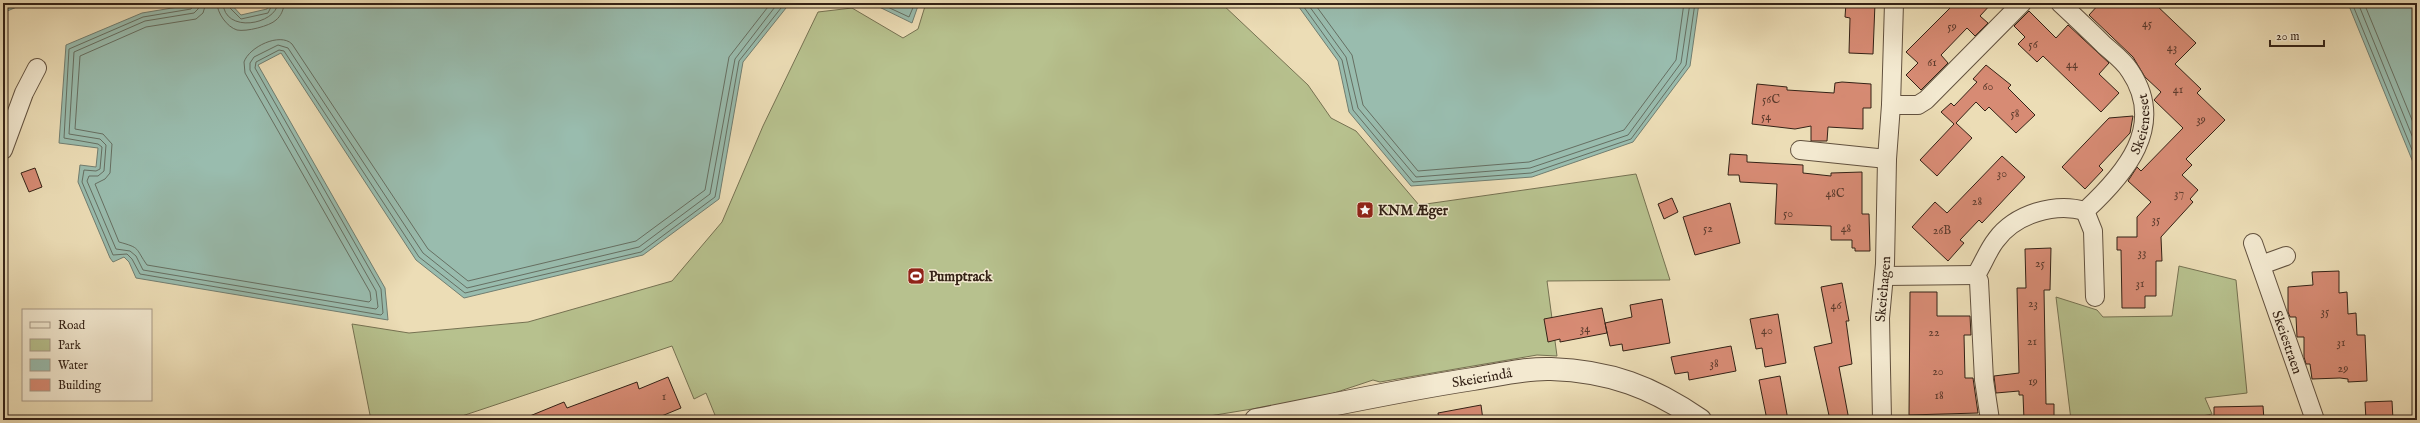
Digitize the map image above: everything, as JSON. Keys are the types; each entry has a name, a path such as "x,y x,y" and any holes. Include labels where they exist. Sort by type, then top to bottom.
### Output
{"street":[{"name":"Skeiehagen","path":"1882,420 1880,318 1885,276 1887,159 1891,105 1894,3"},
{"path":"1891,105 1918,105 1926,100 2022,3"},
{"name":"Skeieneset","path":"2060,3 2129,69 2144,100 2142,135 2131,160 2112,186 2086,211"},
{"path":"3,150 24,92 37,68"},
{"path":"1800,150 1887,159"},
{"path":"1976,275 1996,240 2017,222 2040,211 2065,209 2086,211 2093,231 2095,297"},
{"name":"Skeiestraen","path":"2253,243 2315,420"},
{"path":"2261,265 2286,256"},
{"path":"1885,276 1976,275"},
{"path":"1976,275 1979,281 1984,380 1990,420"},
{"name":"Skeierindå","path":"1256,420 1316,414 1449,383 1550,369 1601,375 1644,386 1663,395 1700,420"}],"green space":[{"path":"926,3 1221,3 1308,85 1331,118 1356,131 1419,205 1636,174 1670,280 1547,281 1557,356 1537,355 1380,382 1373,380 1319,398 1185,420 717,420 706,393 694,399 672,346 450,420 371,420 352,324 409,333 528,322 672,281 722,222 763,126 818,12 852,8 903,38 918,29"},
{"path":"2179,266 2236,280 2247,393 2205,398 2212,414 2183,420 2071,420 2056,297 2097,310 2103,317 2172,316"}],"water":[{"path":"3,3 26,3 5,12 3,17"},
{"path":"202,3 230,3 241,15 267,9 269,3 790,3 743,62 719,199 643,255 464,298 416,260 281,53 258,65 385,288 388,320 136,278 129,262 124,257 113,262 110,258 78,182 80,165 96,167 98,148 59,143 66,45 142,13"},
{"path":"871,3 919,3 912,23"},
{"path":"1296,3 1699,3 1690,66 1633,142 1532,177 1411,186 1349,112 1338,61"},
{"path":"2325,3 2417,3 2417,172 2349,6"}],"building":[{"path":"1846,3 1875,3 1873,54 1849,53 1850,18 1845,17"},
{"path":"1955,3 1992,3 1980,16 1988,23 1975,36 1967,28 1941,55 1948,63 1921,90 1906,75 1918,63 1906,52"},
{"path":"2100,3 2154,3 2196,43 2175,64 2201,89 2197,93 2225,120 2186,159 2192,165 2182,175 2198,190 2190,199 2193,202 2161,237 2162,261 2156,261 2156,296 2145,296 2145,308 2122,308 2121,250 2117,250 2117,237 2137,237 2137,217 2151,202 2128,181 2137,167 2141,171 2183,128 2154,100 2161,92 2145,77 2133,57 2089,15"},
{"path":"2029,11 2056,38 2068,25 2109,63 2099,74 2119,93 2101,112 2043,56 2037,62 2018,44 2025,37 2014,26"},
{"path":"1986,65 2011,85 2008,88 2035,115 2016,133 1989,107 1985,111 1976,102 1956,123 1972,138 1937,176 1920,160 1954,124 1941,112 1951,103 1954,106 1977,82 1973,79"},
{"path":"1835,83 1871,84 1871,108 1863,108 1863,129 1828,127 1827,141 1811,141 1811,126 1795,129 1752,124 1757,84 1787,87 1787,90 1834,93"},
{"path":"2133,116 2130,133 2099,166 2103,170 2085,189 2062,167 2109,118"},
{"path":"1730,154 1747,155 1747,162 1803,165 1803,173 1831,176 1831,173 1862,172 1862,214 1869,214 1870,251 1855,251 1855,248 1852,248 1852,240 1831,240 1831,226 1775,224 1777,184 1740,182 1739,175 1728,175"},
{"path":"2002,156 2025,177 1982,223 1979,220 1960,240 1964,243 1948,261 1912,227 1935,202 1947,213"},
{"path":"35,168 42,187 29,192 21,173"},
{"path":"1672,198 1678,212 1664,219 1658,204"},
{"path":"1730,203 1740,243 1695,255 1683,217"},
{"path":"2051,248 2050,290 2044,290 2046,404 2054,404 2054,420 2024,420 2023,395 2019,395 2019,391 1996,393 1994,376 2019,373 2017,288 2026,288 2025,249"},
{"path":"2339,271 2339,293 2347,292 2348,314 2356,313 2357,335 2365,335 2367,381 2348,382 2348,379 2340,378 2312,379 2310,364 2306,364 2304,357 2304,337 2297,337 2296,317 2290,317 2288,312 2288,287 2313,285 2312,272"},
{"path":"1842,283 1849,321 1846,321 1852,364 1839,367 1849,420 1830,420 1814,347 1832,343 1821,287"},
{"path":"1910,292 1937,292 1937,316 1970,316 1971,335 1964,335 1965,378 1973,378 1978,413 1909,415"},
{"path":"1662,299 1670,343 1623,351 1622,344 1610,346 1605,323 1632,317 1630,305"},
{"path":"1602,308 1607,333 1560,342 1560,339 1548,342 1544,319"},
{"path":"1778,314 1786,363 1765,367 1762,348 1756,349 1750,319"},
{"path":"1731,346 1736,371 1689,380 1688,372 1675,374 1671,357"},
{"path":"1780,376 1788,420 1767,420 1759,380"},
{"path":"668,377 681,408 652,420 520,420 564,402 567,408 637,382 639,389"},
{"path":"2392,401 2393,420 2366,420 2365,402"},
{"path":"1481,405 1483,420 1439,420 1438,413"},
{"path":"2263,406 2264,420 2214,420 2214,407"}],"place":[{"name":"KNM Æger","path":"1365,210"},
{"name":"Pumptrack","path":"916,276"}]}
